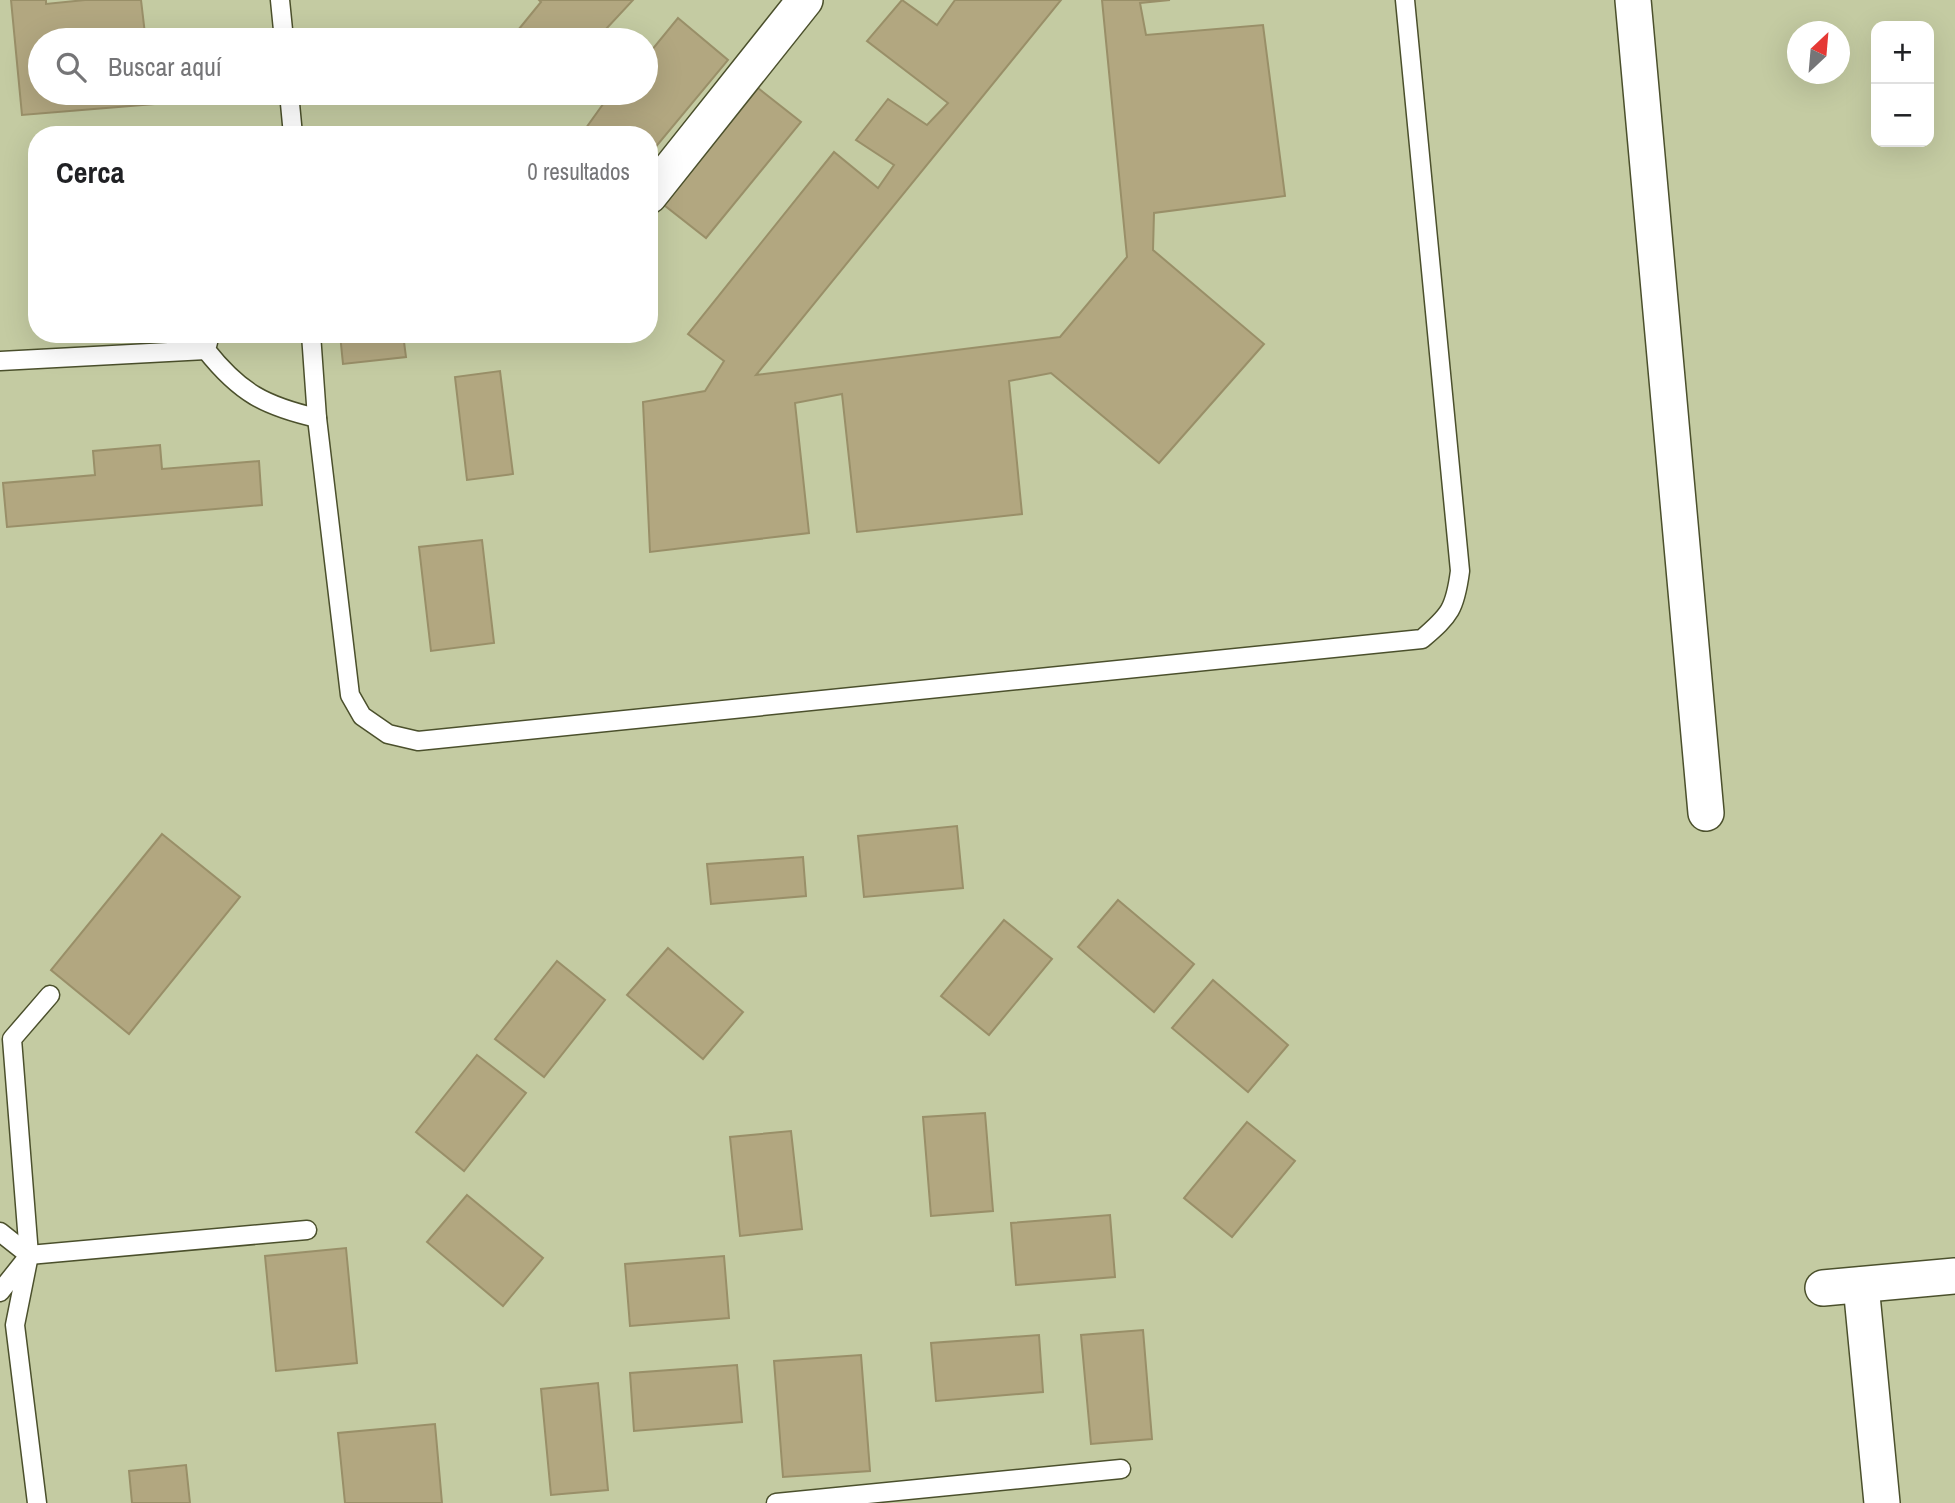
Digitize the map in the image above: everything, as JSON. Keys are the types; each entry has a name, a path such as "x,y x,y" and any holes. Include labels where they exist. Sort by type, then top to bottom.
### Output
{"street":[{"path":"658,185 805,0"},
{"path":"1633,0 1706,813"},
{"path":"1823,1289 1955,1276"},
{"path":"1861,1285 1882,1503"}],"lane":[{"path":"280,0 283,28"},
{"path":"312,343 317,418 349,695 362,716 387,734 418,741 1422,639 1444,620 1456,597 1460,571 1405,0"},
{"path":"290,105 292,126"},
{"path":"0,361 197,343"},
{"path":"209,343 225,374 256,397 289,412 317,418"},
{"path":"37,1503 15,1325 29,1255 12,1040 50,995"},
{"path":"0,1232 29,1255 307,1230"},
{"path":"0,1292 29,1255"},
{"path":"776,1503 918,1497 1121,1469"}],"building":[{"path":"11,0 46,0 46,4 85,0 141,0 144,28 28,28 28,105 142,105 22,115"},
{"path":"539,0 633,0 607,28 520,28 541,2"},
{"path":"902,0 937,25 955,0 1061,0 756,375 1060,337 1127,257 1102,0 1170,0 1140,3 1146,35 1263,25 1285,196 1154,213 1153,250 1264,344 1159,463 1051,373 1009,381 1022,514 857,532 842,394 795,403 809,533 650,552 643,402 705,391 724,361 688,334 834,152 878,188 894,165 856,140 888,99 927,125 948,103 867,41"},
{"path":"678,18 728,60 658,144 658,126 587,126 602,105 658,105 658,42"},
{"path":"758,88 801,122 706,238 664,205"},
{"path":"341,343 404,343 406,357 343,364"},
{"path":"500,371 513,474 467,480 455,377"},
{"path":"160,445 162,469 259,461 262,505 7,527 3,483 95,475 93,451"},
{"path":"482,540 494,643 431,651 419,547"},
{"path":"957,826 963,888 864,897 858,836"},
{"path":"162,834 240,897 129,1034 51,970"},
{"path":"803,857 806,896 711,904 707,864"},
{"path":"1118,900 1194,964 1154,1012 1078,947"},
{"path":"1004,920 1052,959 989,1035 941,996"},
{"path":"668,948 743,1012 703,1059 627,995"},
{"path":"557,961 605,1000 544,1077 495,1039"},
{"path":"1213,980 1288,1045 1248,1092 1172,1028"},
{"path":"477,1055 526,1093 464,1171 416,1132"},
{"path":"985,1113 993,1211 931,1216 923,1117"},
{"path":"1247,1122 1295,1161 1232,1237 1184,1198"},
{"path":"791,1131 802,1229 740,1236 730,1137"},
{"path":"467,1195 543,1258 503,1306 427,1242"},
{"path":"1110,1215 1115,1277 1016,1285 1011,1223"},
{"path":"346,1248 357,1363 276,1371 265,1256"},
{"path":"724,1256 729,1318 630,1326 625,1264"},
{"path":"1143,1330 1152,1439 1091,1444 1081,1335"},
{"path":"1039,1335 1043,1392 936,1401 931,1343"},
{"path":"861,1355 870,1471 783,1477 774,1361"},
{"path":"737,1365 742,1422 634,1431 630,1373"},
{"path":"598,1383 608,1490 551,1495 541,1389"},
{"path":"435,1424 442,1503 345,1503 338,1433"},
{"path":"186,1465 190,1503 132,1503 129,1471"}]}
